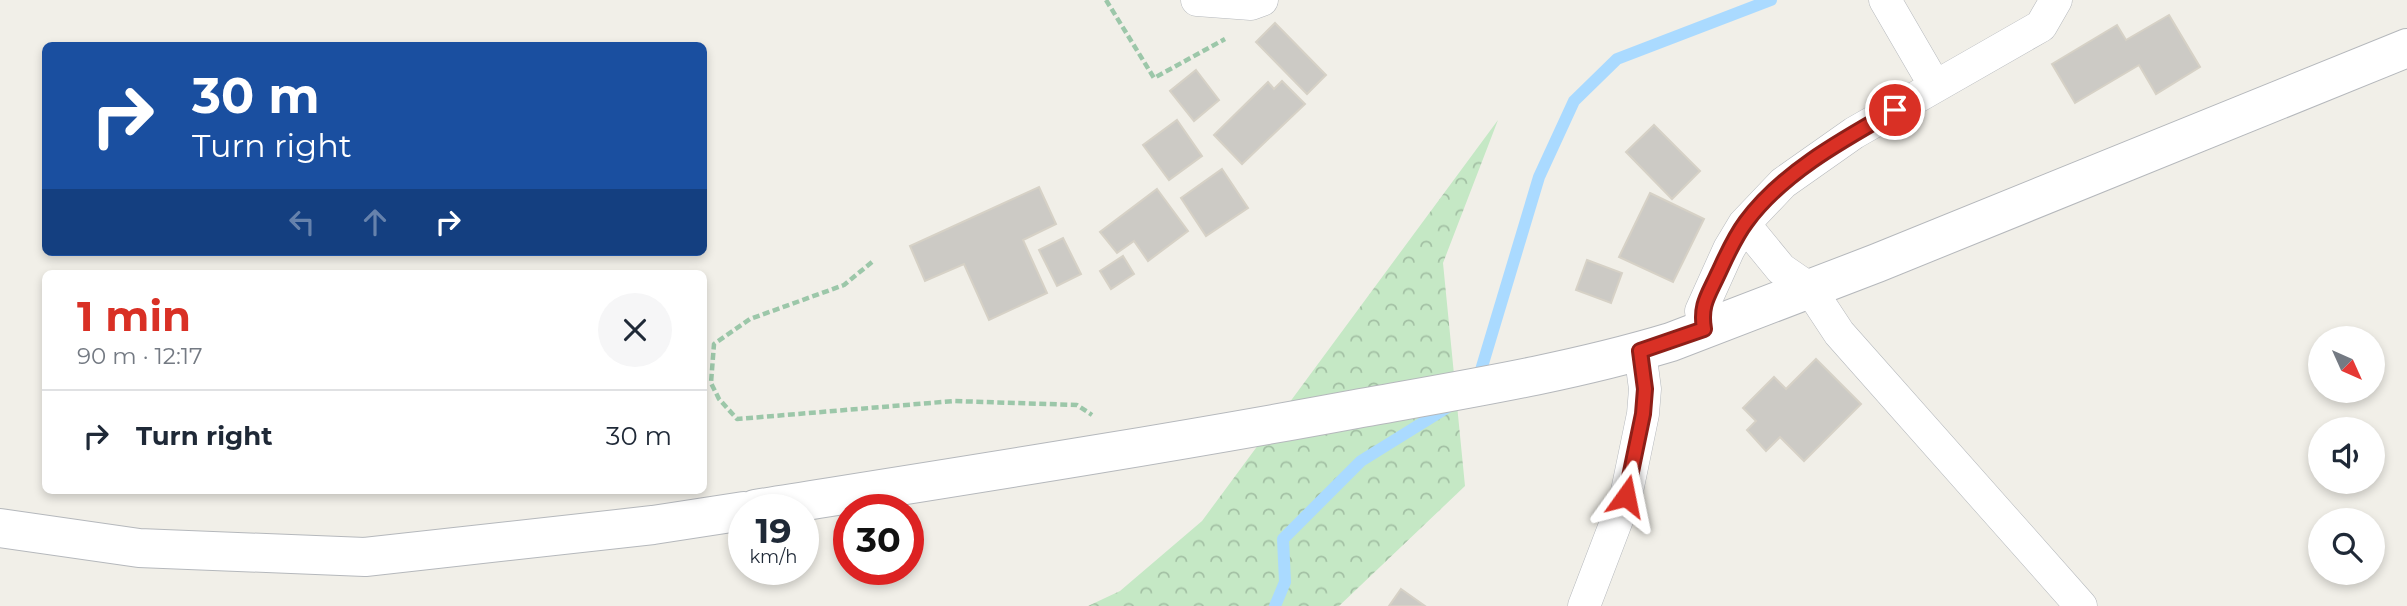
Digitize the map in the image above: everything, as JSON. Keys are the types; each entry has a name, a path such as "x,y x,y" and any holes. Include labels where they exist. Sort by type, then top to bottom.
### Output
{"street":[{"path":"1197,0 1251,4 1262,0"},
{"path":"1885,0 1936,86"},
{"path":"1704,329 1701,311 1730,249 1744,224 1783,183 1854,133 2041,26 2056,0"},
{"path":"819,499 1185,441 1592,364 1640,351 1810,289 2407,48"},
{"path":"1744,224 1781,269 1810,289 1839,333 2081,606"},
{"path":"1584,606 1626,496 1643,414 1645,389 1640,351"},
{"path":"0,528 139,548 365,557 653,526 728,514"}],"path":[{"path":"1106,0 1154,78 1236,33"},
{"path":"872,262 844,285 750,319 714,344 711,383 719,399 737,419 954,401 1077,405 1098,419"}],"green space":[{"path":"1498,120 1443,263 1465,486 1339,606 1088,606 1120,591 1202,521"}],"building":[{"path":"2169,15 2200,67 2156,94 2139,65 2075,103 2052,64 2117,25 2126,40"},
{"path":"1275,23 1326,75 1307,94 1256,42"},
{"path":"1196,70 1219,100 1194,121 1170,91"},
{"path":"1282,81 1305,104 1242,164 1214,135 1268,82 1274,89"},
{"path":"1177,120 1202,156 1169,180 1143,145"},
{"path":"1654,125 1700,171 1672,199 1626,152"},
{"path":"1222,169 1248,208 1206,236 1181,198"},
{"path":"1039,187 1056,224 1023,240 1047,293 989,320 964,264 925,281 910,246"},
{"path":"1157,189 1188,231 1148,261 1134,241 1117,253 1100,232"},
{"path":"1650,193 1704,219 1673,282 1619,257"},
{"path":"1063,238 1081,274 1057,286 1039,250"},
{"path":"1123,256 1134,274 1111,289 1100,271"},
{"path":"1587,260 1622,273 1611,303 1576,290"},
{"path":"1816,359 1861,404 1804,461 1780,437 1766,451 1747,430 1756,421 1743,408 1774,377 1786,389"},
{"path":"1401,589 1425,606 1389,606"}],"waterway":[{"path":"1478,380 1539,177 1574,101 1617,59 1771,0"},
{"path":"1275,606 1285,582 1283,539 1361,461 1448,407"}],"route":[{"path":"1626,496 1643,414 1645,389 1640,351 1704,329 1701,311 1744,224 1761,204 1783,183 1854,133 1895,110"}]}
